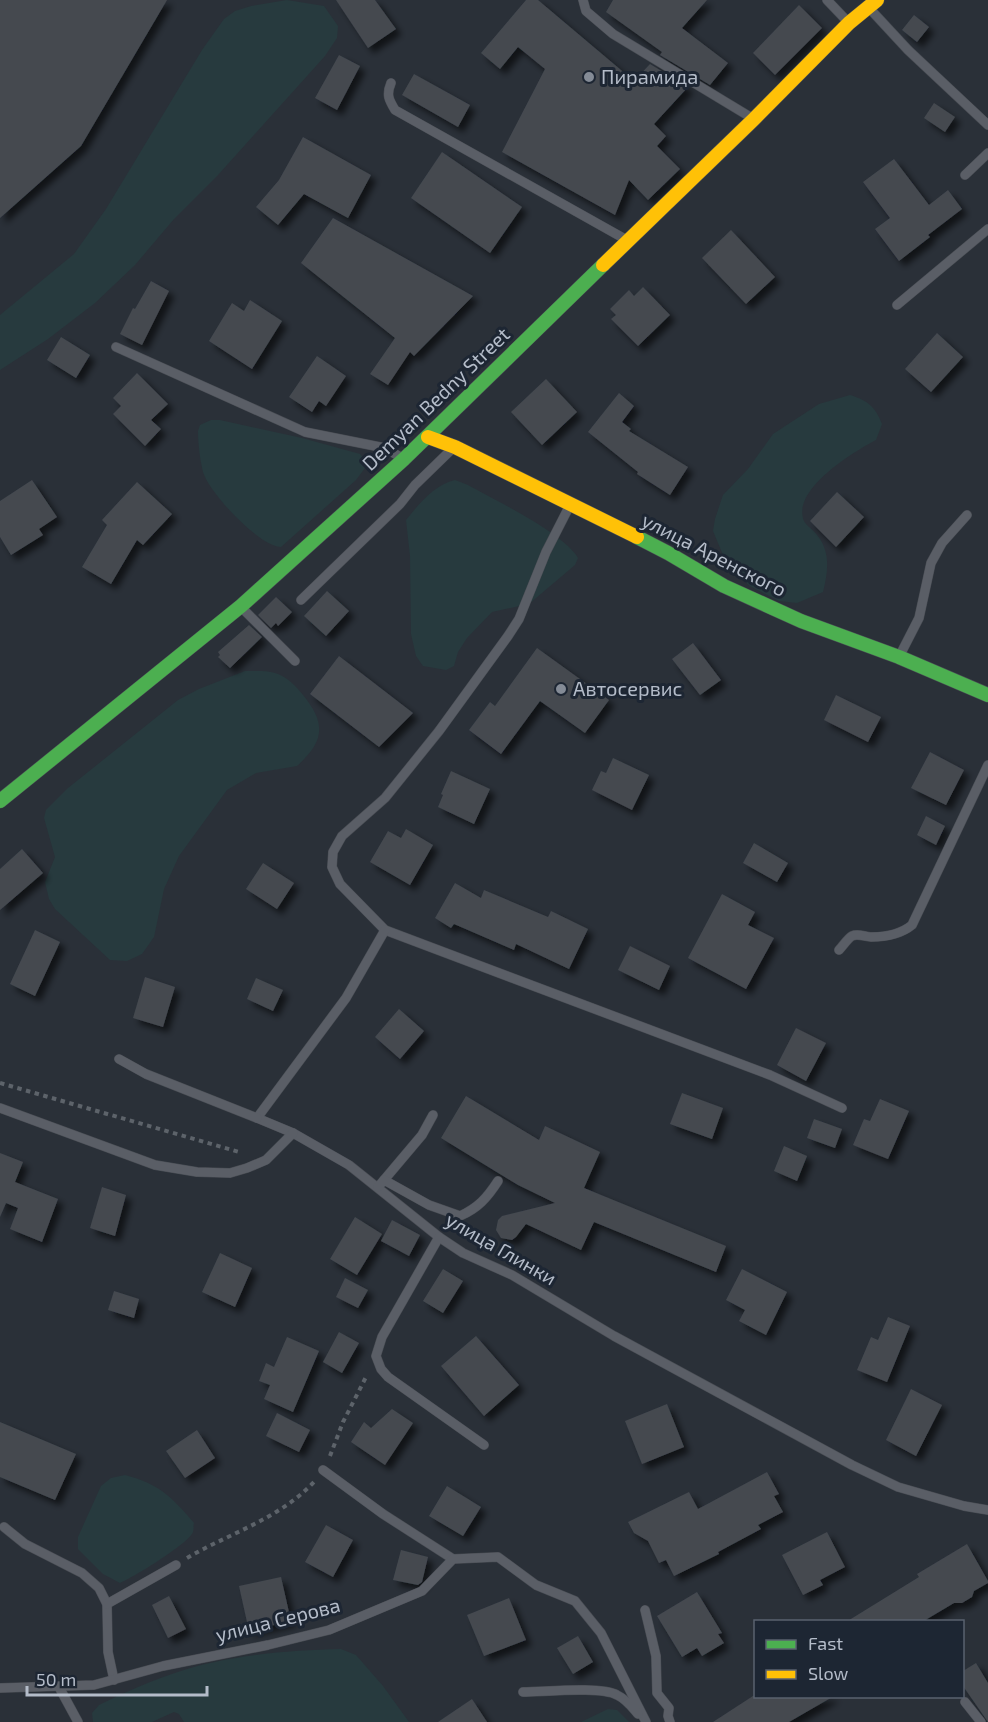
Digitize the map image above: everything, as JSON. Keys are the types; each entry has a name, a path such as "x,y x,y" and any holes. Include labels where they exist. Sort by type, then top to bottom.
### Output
{"street":[{"name":"Demyan Bedny Street","path":"0,801 241,606 404,459 754,119 849,23 873,4"},
{"name":"улица Аренского","path":"428,437 455,447 615,526 668,553 724,586 801,621 899,657 988,695"}],"lane":[{"path":"583,0 586,11 613,34 754,119"},
{"path":"826,0 849,23"},
{"path":"873,4 908,50 988,125"},
{"path":"391,83 387,91 395,110 627,241"},
{"path":"965,175 988,153"},
{"path":"897,305 988,229"},
{"path":"116,347 297,429 325,437 385,448 404,459"},
{"path":"301,600 455,447"},
{"path":"570,505 546,552 519,619 439,731 385,798 342,836 333,852 332,867 340,884 385,930 770,1075 842,1108"},
{"path":"899,657 918,618 931,563 942,543 967,515"},
{"path":"241,606 295,661"},
{"path":"839,950 852,936 861,934 869,937 892,934 905,931 912,925 988,765"},
{"path":"257,1118 346,998 385,930"},
{"name":"улица Глинки","path":"119,1059 146,1074 293,1133 381,1183 439,1237 463,1253 512,1275 614,1336 852,1465 898,1487 964,1506 988,1510"},
{"path":"0,1107 155,1165 198,1173 230,1173 266,1160 293,1133"},
{"path":"434,1115 422,1135 381,1183 460,1216 475,1209 488,1197 498,1181"},
{"path":"439,1237 382,1337 376,1356 388,1377 484,1445"},
{"path":"323,1470 383,1514 453,1559 498,1557 536,1585 575,1601 601,1633 645,1722"},
{"path":"4,1527 25,1544 82,1573 99,1588 107,1604 108,1652 114,1680"},
{"name":"улица Серова","path":"0,1688 94,1685 163,1666 329,1630 422,1591 453,1559"},
{"path":"107,1604 176,1565"},
{"path":"645,1610 656,1656 657,1693 669,1708 670,1722"},
{"path":"59,1687 78,1722"},
{"path":"523,1692 615,1693 625,1700 645,1722"},
{"path":"965,1702 981,1722"}],"path":[{"path":"0,1083 266,1160"},
{"path":"176,1565 208,1545 254,1526 302,1495 323,1470 343,1422 376,1356"}],"green space":[{"path":"287,0 324,6 338,26 337,38 325,56 218,175 174,219 135,265 95,303 48,339 0,370 0,315 74,254 106,209 202,50 224,19 235,11 251,6"},
{"path":"850,395 870,405 882,424 876,440 853,453 826,473 807,497 802,509 806,525 816,533 825,548 827,570 823,592 797,603 779,601 750,586 728,567 713,531 723,495 748,469 773,434 819,404"},
{"path":"211,420 302,438 360,454 368,464 356,480 281,547 272,545 236,517 207,481 201,462 198,431 200,425"},
{"path":"455,480 495,499 545,528 571,549 578,558 575,565 529,604 492,612 467,638 458,652 454,666 446,670 423,666 416,656 411,634 410,556 406,520 434,490"},
{"path":"245,671 274,673 295,685 316,714 319,723 317,740 297,766 256,773 227,790 179,856 164,889 154,937 142,954 127,961 110,960 55,909 49,899 45,882 55,857 44,818 46,810 68,788 178,700"},
{"path":"125,1475 147,1482 164,1492 194,1523 193,1532 181,1544 120,1583 103,1574 78,1549 78,1537 101,1486 111,1478"},
{"path":"341,1649 356,1655 383,1686 409,1722 184,1722 179,1714 174,1712 152,1722 93,1722 92,1713 99,1705 150,1682 200,1666 260,1654"},
{"path":"608,1709 617,1710 629,1722 581,1722"}],"building":[{"path":"0,0 167,0 81,146 0,218"},
{"path":"336,0 375,0 396,29 368,48"},
{"path":"526,0 538,0 634,81 650,64 688,87 654,124 666,136 657,146 680,169 648,200 629,180 615,215 502,152 545,69 518,47 500,69 481,53"},
{"path":"613,0 707,0 682,28 728,63 710,85 660,55 662,52 606,12"},
{"path":"799,5 822,28 775,75 753,53"},
{"path":"914,15 929,27 917,42 902,30"},
{"path":"339,55 360,66 337,110 315,98"},
{"path":"414,74 470,105 458,127 402,95"},
{"path":"934,103 955,117 945,132 924,118"},
{"path":"303,137 371,175 348,218 304,194 278,225 256,207 279,180"},
{"path":"442,152 522,207 490,253 411,198"},
{"path":"894,159 929,205 948,190 962,209 899,261 875,229 890,218 863,182"},
{"path":"333,218 473,296 414,356 410,352 388,385 370,374 395,338 301,263"},
{"path":"731,230 775,277 746,304 702,258"},
{"path":"151,281 169,291 142,345 120,334 133,308 135,309"},
{"path":"643,287 670,315 638,346 611,319 616,315 610,309 629,290 634,296"},
{"path":"250,300 282,321 252,369 209,341 232,303 244,311"},
{"path":"937,333 963,357 931,392 905,369"},
{"path":"61,337 90,355 76,378 47,360"},
{"path":"317,356 346,376 326,406 319,401 312,412 289,397"},
{"path":"137,373 168,404 151,420 161,429 145,446 113,414 121,406 113,398"},
{"path":"546,379 577,412 542,445 511,412"},
{"path":"619,393 634,406 622,422 631,429 629,431 688,467 670,495 637,474 638,472 588,432"},
{"path":"32,480 57,517 39,529 43,535 11,555 0,537 0,501"},
{"path":"137,482 172,514 143,545 137,540 111,584 82,567 107,525 102,520"},
{"path":"837,492 864,517 836,547 810,521"},
{"path":"327,591 349,611 326,636 304,616"},
{"path":"276,597 292,612 278,626 276,623 271,628 258,615"},
{"path":"249,625 262,637 230,668 218,657 220,655 218,652"},
{"path":"693,643 721,680 700,695 672,659"},
{"path":"537,648 609,700 585,733 540,701 501,754 469,730 490,702 495,706"},
{"path":"339,656 413,713 379,747 310,694"},
{"path":"836,695 881,717 868,742 824,720"},
{"path":"930,752 964,770 946,805 911,788"},
{"path":"613,758 649,775 632,810 592,790 601,771 606,773"},
{"path":"451,771 490,789 474,824 438,807"},
{"path":"926,816 945,826 936,845 917,835"},
{"path":"406,829 433,845 410,885 370,862 388,831 401,838"},
{"path":"754,843 788,863 777,882 743,863"},
{"path":"22,849 43,873 0,910 0,869"},
{"path":"263,863 294,883 277,909 246,889"},
{"path":"455,883 481,898 484,890 548,917 551,911 588,929 569,969 516,944 514,950 454,924 451,928 435,918"},
{"path":"722,894 755,912 748,925 774,938 746,989 688,958"},
{"path":"35,930 60,942 35,996 10,984"},
{"path":"630,946 670,966 659,990 618,970"},
{"path":"145,977 175,987 163,1027 133,1018"},
{"path":"256,978 283,990 273,1011 247,999"},
{"path":"399,1009 424,1031 400,1059 375,1037"},
{"path":"796,1028 826,1043 806,1081 777,1065"},
{"path":"682,1093 723,1108 712,1139 670,1124"},
{"path":"466,1096 539,1140 545,1126 600,1152 584,1188 726,1246 716,1272 594,1222 581,1250 526,1224 512,1240 501,1238 496,1230 498,1220 502,1216 555,1203 518,1185 441,1138"},
{"path":"880,1099 909,1111 888,1159 853,1145 864,1119 870,1121"},
{"path":"814,1119 842,1129 835,1148 807,1138"},
{"path":"784,1146 807,1156 797,1181 774,1171"},
{"path":"0,1153 23,1162 15,1182 58,1199 42,1242 10,1229 18,1208 6,1203 0,1217"},
{"path":"102,1187 126,1195 115,1236 90,1228"},
{"path":"355,1217 382,1234 357,1275 330,1259"},
{"path":"392,1220 420,1235 409,1256 381,1241"},
{"path":"220,1253 252,1268 235,1307 202,1292"},
{"path":"443,1269 463,1281 443,1313 423,1301"},
{"path":"742,1269 787,1292 766,1335 739,1321 745,1310 726,1300"},
{"path":"345,1278 368,1290 358,1308 336,1297"},
{"path":"114,1291 139,1299 134,1318 108,1310"},
{"path":"888,1317 910,1326 887,1382 857,1370 871,1337 878,1340"},
{"path":"339,1332 359,1343 342,1373 323,1362"},
{"path":"476,1336 519,1385 484,1416 441,1366"},
{"path":"287,1337 319,1351 293,1412 264,1399 270,1385 259,1381 266,1363 274,1367"},
{"path":"911,1389 942,1405 916,1456 886,1440"},
{"path":"667,1404 684,1447 642,1464 625,1421"},
{"path":"392,1409 413,1423 385,1465 351,1442 364,1422 371,1428"},
{"path":"277,1413 310,1430 299,1452 266,1436"},
{"path":"0,1422 76,1454 55,1500 0,1477"},
{"path":"197,1430 215,1458 185,1478 166,1451"},
{"path":"767,1472 779,1494 774,1496 783,1512 758,1525 761,1529 718,1552 719,1554 674,1576 666,1560 659,1563 648,1541 634,1533 628,1522 689,1492 698,1509"},
{"path":"447,1486 481,1507 463,1536 429,1516"},
{"path":"326,1525 353,1540 333,1577 305,1562"},
{"path":"827,1532 845,1567 820,1580 823,1585 803,1595 782,1555"},
{"path":"967,1544 988,1583 974,1591 972,1597 962,1603 954,1603 925,1620 849,1620 919,1577 917,1574"},
{"path":"401,1550 428,1557 422,1582 418,1585 393,1580"},
{"path":"281,1577 291,1621 249,1631 239,1586"},
{"path":"697,1592 722,1633 718,1634 724,1643 702,1656 697,1648 682,1657 657,1616"},
{"path":"169,1596 186,1629 168,1638 152,1605"},
{"path":"509,1598 526,1640 484,1656 467,1615"},
{"path":"578,1636 593,1662 573,1674 557,1648"},
{"path":"976,1663 988,1683 988,1722 964,1687 964,1670"},
{"path":"753,1696 754,1698 831,1698 789,1722 713,1722"},
{"path":"472,1699 487,1722 438,1722"}],"traffic: fast":[{"path":"0,801 241,606 404,459 603,265"},
{"path":"637,537 724,586 801,621 899,657 988,695"}],"traffic: slow":[{"path":"603,265 754,119 849,23 877,0"},
{"path":"428,437 455,447 637,537"}],"place":[{"name":"Пирамида","path":"589,77"},
{"name":"Автосервис","path":"561,689"}]}
